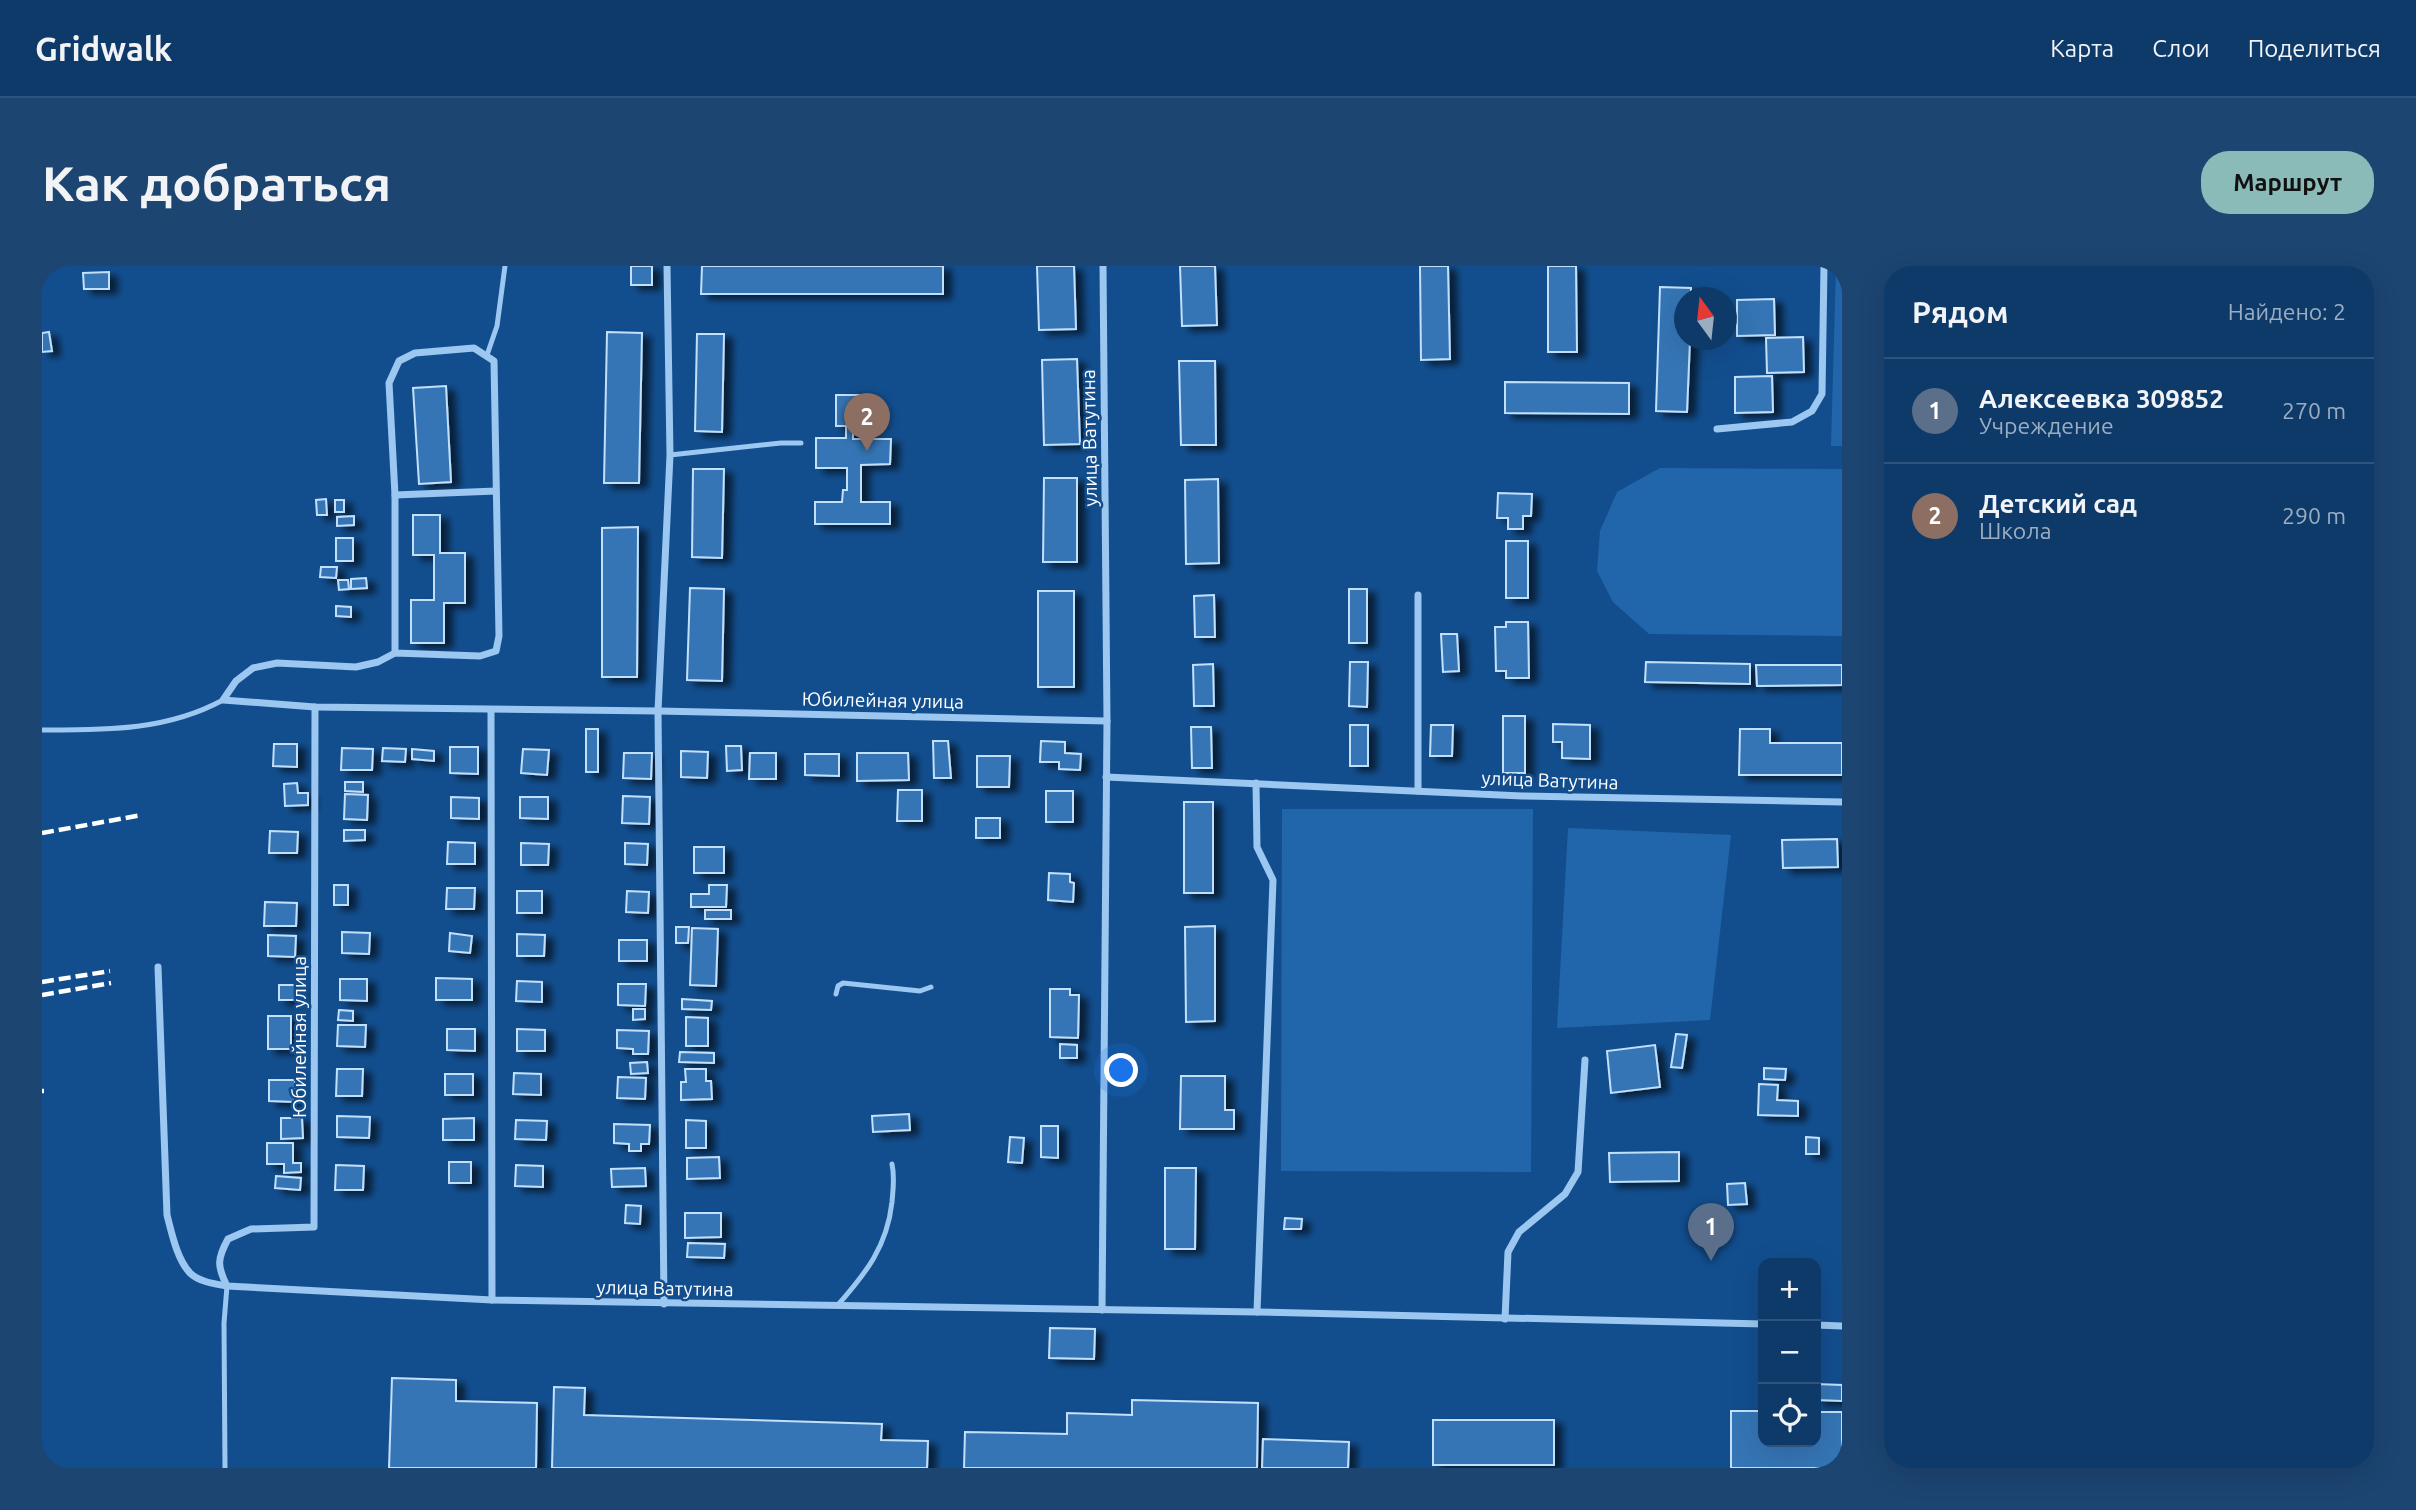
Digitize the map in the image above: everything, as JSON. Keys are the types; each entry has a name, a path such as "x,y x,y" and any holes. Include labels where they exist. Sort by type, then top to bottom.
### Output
{"street":[{"path":"664,1304 657,711 670,455 667,266"},
{"name":"улица Ватутина","path":"1102,1310 1107,721 1103,266"},
{"path":"1717,429 1792,422 1812,411 1822,394 1824,266"},
{"path":"223,700 236,681 253,668 277,663 356,667 378,662 395,653 480,656 496,651 499,636 494,361 474,348 415,353 399,361 389,383 395,495 395,653"},
{"path":"395,495 496,491"},
{"path":"1418,595 1418,791"},
{"name":"Юбилейная улица","path":"223,700 315,707 1107,721"},
{"name":"Юбилейная улица","path":"227,1286 220,1272 219,1255 228,1239 251,1230 314,1227 315,707"},
{"path":"491,710 492,1300"},
{"name":"улица Ватутина","path":"1106,777 1522,796 1842,802"},
{"path":"1256,783 1257,847 1273,880 1256,1312"},
{"name":"улица Ватутина","path":"158,967 167,1216 176,1246 191,1273 209,1282 227,1286 492,1300 1256,1312 1758,1324"},
{"path":"1505,1319 1508,1252 1519,1233 1565,1194 1578,1172 1586,1060"},
{"path":"1821,1325 1842,1326"}],"lane":[{"path":"487,355 497,326 505,266"},
{"path":"670,455 801,443"},
{"path":"42,730 127,729 165,723 201,712 223,700"},
{"path":"836,993 838,986 843,983 919,991 931,987"},
{"path":"838,1306 862,1278 882,1247 891,1211 895,1177 892,1164"},
{"path":"225,1468 224,1323 227,1286"}],"shaded area":[{"path":"1836,266 1842,266 1842,446 1831,446"},
{"path":"1660,468 1842,469 1842,636 1649,634 1613,602 1597,571 1600,531 1617,492"},
{"path":"1282,809 1533,809 1531,1172 1281,1171"},
{"path":"1568,828 1731,835 1710,1020 1557,1028"}],"building":[{"path":"631,266 652,266 652,285 631,285"},
{"path":"702,266 943,266 943,294 701,294"},
{"path":"1037,266 1074,266 1076,329 1039,330"},
{"path":"1180,266 1215,266 1217,325 1182,326"},
{"path":"1420,266 1448,266 1450,359 1421,360"},
{"path":"1548,266 1576,266 1577,352 1548,352"},
{"path":"109,272 109,289 84,289 83,273"},
{"path":"1660,287 1674,287 1674,350 1690,350 1687,412 1656,411"},
{"path":"1774,299 1775,335 1737,336 1737,300"},
{"path":"49,332 52,351 42,352 42,333"},
{"path":"607,332 642,333 639,483 604,483"},
{"path":"697,334 724,334 722,432 695,431"},
{"path":"1803,337 1804,372 1767,373 1766,338"},
{"path":"1077,359 1080,444 1044,445 1042,360"},
{"path":"1179,361 1215,361 1216,445 1181,445"},
{"path":"1772,376 1773,412 1735,413 1735,377"},
{"path":"1505,382 1629,383 1629,414 1505,413"},
{"path":"446,386 451,482 419,484 413,388"},
{"path":"836,395 864,395 864,425 853,425 853,439 891,439 890,464 861,465 861,502 890,502 890,524 815,524 815,502 842,502 843,490 847,490 847,468 816,468 816,438 846,438 846,426 836,426"},
{"path":"693,469 724,469 722,558 692,557"},
{"path":"1044,478 1077,478 1077,562 1043,562"},
{"path":"1218,479 1219,563 1186,564 1185,480"},
{"path":"1498,493 1532,494 1531,516 1523,516 1523,529 1508,529 1508,518 1497,518"},
{"path":"326,499 327,515 317,515 316,500"},
{"path":"335,500 344,500 344,512 335,512"},
{"path":"413,515 440,515 440,553 465,553 465,603 444,603 444,643 411,643 411,600 434,600 434,555 413,555"},
{"path":"354,516 354,525 337,526 337,517"},
{"path":"638,527 637,677 602,677 602,528"},
{"path":"336,538 353,538 353,561 336,561"},
{"path":"1506,541 1528,541 1528,598 1506,598"},
{"path":"321,567 337,567 336,578 320,577"},
{"path":"366,578 367,588 351,589 351,579"},
{"path":"338,580 348,580 349,589 339,590"},
{"path":"690,588 724,589 722,681 687,680"},
{"path":"1349,589 1367,589 1367,643 1349,643"},
{"path":"1038,591 1074,591 1074,687 1038,687"},
{"path":"1214,595 1215,637 1195,637 1194,596"},
{"path":"336,606 351,607 351,617 336,616"},
{"path":"1506,622 1528,622 1529,678 1506,678 1506,671 1496,671 1495,627 1506,627"},
{"path":"1441,634 1457,634 1459,671 1443,672"},
{"path":"1350,662 1368,662 1367,707 1349,706"},
{"path":"1646,662 1750,664 1750,684 1645,682"},
{"path":"1213,664 1214,706 1194,706 1193,665"},
{"path":"1756,665 1842,665 1842,685 1757,686"},
{"path":"1503,716 1525,716 1525,773 1503,773"},
{"path":"1553,724 1590,725 1590,759 1562,758 1562,742 1553,742"},
{"path":"1350,725 1368,725 1368,766 1350,766"},
{"path":"1431,725 1453,725 1452,756 1430,756"},
{"path":"1191,727 1211,727 1212,768 1192,768"},
{"path":"586,729 598,729 598,772 586,772"},
{"path":"1740,729 1770,729 1770,743 1842,743 1842,775 1739,775"},
{"path":"933,741 948,741 951,778 934,778"},
{"path":"1041,741 1065,742 1065,753 1081,754 1080,770 1059,769 1059,762 1040,762"},
{"path":"274,744 297,744 297,767 273,766"},
{"path":"726,746 741,746 742,770 727,771"},
{"path":"450,747 478,747 478,774 450,773"},
{"path":"342,748 373,749 372,770 341,770"},
{"path":"383,748 406,749 405,762 382,761"},
{"path":"412,749 434,751 434,761 412,759"},
{"path":"523,749 549,750 547,775 521,773"},
{"path":"681,751 708,752 707,778 681,777"},
{"path":"624,753 652,753 651,779 623,778"},
{"path":"750,753 776,753 776,779 749,779"},
{"path":"857,753 908,753 909,780 857,781"},
{"path":"805,754 839,754 839,776 805,775"},
{"path":"977,756 1010,756 1009,787 977,787"},
{"path":"345,782 363,782 363,792 345,791"},
{"path":"297,783 298,793 308,793 308,805 285,806 284,784"},
{"path":"898,790 922,790 922,821 897,821"},
{"path":"1046,791 1073,791 1073,822 1046,822"},
{"path":"345,794 368,795 367,820 344,819"},
{"path":"623,796 650,797 649,824 622,823"},
{"path":"451,797 479,798 479,819 451,818"},
{"path":"520,797 548,797 548,819 520,818"},
{"path":"1184,802 1213,802 1213,893 1184,893"},
{"path":"976,818 1000,818 1000,838 976,838"},
{"path":"344,830 365,830 365,840 344,841"},
{"path":"270,831 298,832 297,853 269,853"},
{"path":"1837,839 1838,867 1783,868 1782,840"},
{"path":"448,842 475,843 475,864 447,864"},
{"path":"521,843 549,844 548,865 521,865"},
{"path":"625,843 648,844 647,865 625,864"},
{"path":"694,847 724,847 724,873 694,873"},
{"path":"1049,873 1070,874 1070,882 1074,883 1073,902 1048,900"},
{"path":"334,885 348,885 348,905 334,905"},
{"path":"709,885 727,885 726,907 691,907 691,894 709,894"},
{"path":"447,888 475,888 474,909 446,909"},
{"path":"517,891 542,891 542,913 517,913"},
{"path":"627,891 649,892 648,913 626,912"},
{"path":"265,902 297,903 296,926 264,926"},
{"path":"705,910 731,910 731,919 705,919"},
{"path":"1215,926 1215,1021 1186,1022 1185,927"},
{"path":"676,927 689,927 688,943 676,943"},
{"path":"692,928 718,929 716,986 690,985"},
{"path":"342,932 370,933 369,954 342,953"},
{"path":"450,933 472,936 470,953 449,951"},
{"path":"517,934 545,935 544,956 517,956"},
{"path":"268,935 296,936 295,957 268,956"},
{"path":"619,940 647,940 647,961 619,961"},
{"path":"436,978 472,979 472,1000 436,1000"},
{"path":"340,979 367,979 367,1001 340,1000"},
{"path":"517,981 542,982 542,1002 516,1001"},
{"path":"618,984 646,984 645,1006 618,1005"},
{"path":"279,985 297,985 297,1000 279,1000"},
{"path":"1050,989 1070,989 1070,995 1079,995 1078,1038 1050,1037"},
{"path":"682,999 712,1001 711,1010 682,1009"},
{"path":"633,1009 645,1009 645,1019 633,1020"},
{"path":"339,1010 353,1011 353,1021 338,1020"},
{"path":"268,1016 291,1016 291,1049 268,1049"},
{"path":"686,1017 708,1018 708,1046 686,1046"},
{"path":"338,1025 366,1025 365,1047 337,1046"},
{"path":"447,1029 475,1029 475,1051 447,1050"},
{"path":"517,1029 545,1030 545,1051 517,1051"},
{"path":"617,1030 649,1031 648,1054 633,1054 633,1049 617,1048"},
{"path":"1676,1034 1687,1035 1682,1068 1671,1067"},
{"path":"1060,1044 1077,1045 1077,1058 1060,1058"},
{"path":"1655,1045 1660,1087 1611,1093 1607,1051"},
{"path":"680,1052 714,1053 714,1063 679,1062"},
{"path":"647,1062 648,1073 631,1074 630,1063"},
{"path":"1764,1068 1786,1069 1785,1080 1764,1079"},
{"path":"337,1069 363,1069 362,1096 336,1096"},
{"path":"685,1069 706,1069 706,1081 711,1081 712,1099 681,1100 681,1082 686,1082"},
{"path":"514,1073 541,1074 541,1095 513,1094"},
{"path":"445,1074 473,1074 473,1095 445,1095"},
{"path":"1181,1076 1225,1076 1225,1110 1234,1110 1234,1129 1180,1129"},
{"path":"618,1077 646,1078 645,1099 617,1098"},
{"path":"269,1080 295,1080 294,1102 269,1101"},
{"path":"1759,1084 1778,1085 1777,1100 1798,1101 1798,1116 1758,1115"},
{"path":"909,1114 910,1130 873,1132 872,1116"},
{"path":"337,1116 370,1117 369,1138 337,1137"},
{"path":"281,1118 302,1118 303,1138 281,1139"},
{"path":"474,1118 474,1140 443,1140 443,1119"},
{"path":"516,1120 547,1121 546,1140 515,1139"},
{"path":"686,1120 706,1121 706,1148 686,1148"},
{"path":"614,1124 650,1125 649,1144 641,1144 641,1151 629,1151 629,1144 614,1143"},
{"path":"1041,1126 1058,1126 1058,1158 1041,1157"},
{"path":"1010,1137 1024,1138 1022,1163 1008,1162"},
{"path":"1806,1137 1819,1138 1819,1154 1806,1154"},
{"path":"267,1143 293,1143 293,1163 301,1163 301,1172 284,1173 284,1164 267,1164"},
{"path":"1679,1152 1679,1181 1610,1182 1609,1153"},
{"path":"719,1157 720,1178 687,1179 687,1158"},
{"path":"449,1162 471,1162 471,1183 449,1183"},
{"path":"336,1165 364,1166 363,1190 335,1190"},
{"path":"516,1165 543,1166 543,1187 515,1186"},
{"path":"645,1168 646,1186 612,1187 611,1169"},
{"path":"1165,1168 1196,1168 1195,1249 1165,1249"},
{"path":"276,1176 301,1178 300,1190 275,1188"},
{"path":"1745,1183 1747,1204 1728,1205 1727,1184"},
{"path":"626,1205 641,1206 640,1224 625,1223"},
{"path":"685,1213 721,1213 721,1237 685,1238"},
{"path":"1285,1218 1302,1219 1301,1229 1284,1229"},
{"path":"688,1243 725,1244 724,1258 687,1257"},
{"path":"1050,1328 1095,1329 1094,1359 1049,1358"},
{"path":"392,1378 456,1380 456,1401 537,1403 536,1468 389,1468"},
{"path":"1821,1384 1842,1385 1842,1401 1821,1400"},
{"path":"554,1387 585,1388 584,1415 882,1424 881,1440 928,1441 927,1468 552,1468"},
{"path":"1132,1400 1258,1403 1257,1468 964,1468 965,1432 1067,1434 1067,1413 1132,1415"},
{"path":"1731,1411 1758,1411 1758,1447 1821,1447 1821,1412 1842,1412 1842,1468 1731,1468"},
{"path":"1433,1420 1554,1420 1554,1465 1433,1465"},
{"path":"1263,1439 1349,1442 1348,1468 1262,1468"}],"railway":[{"path":"42,833 142,815"},
{"path":"42,982 110,971"},
{"path":"42,995 111,983"}],"place":[{"name":"Детский сад","path":"867,451"},
{"name":"Алексеевка 309852","path":"1711,1261"}]}
